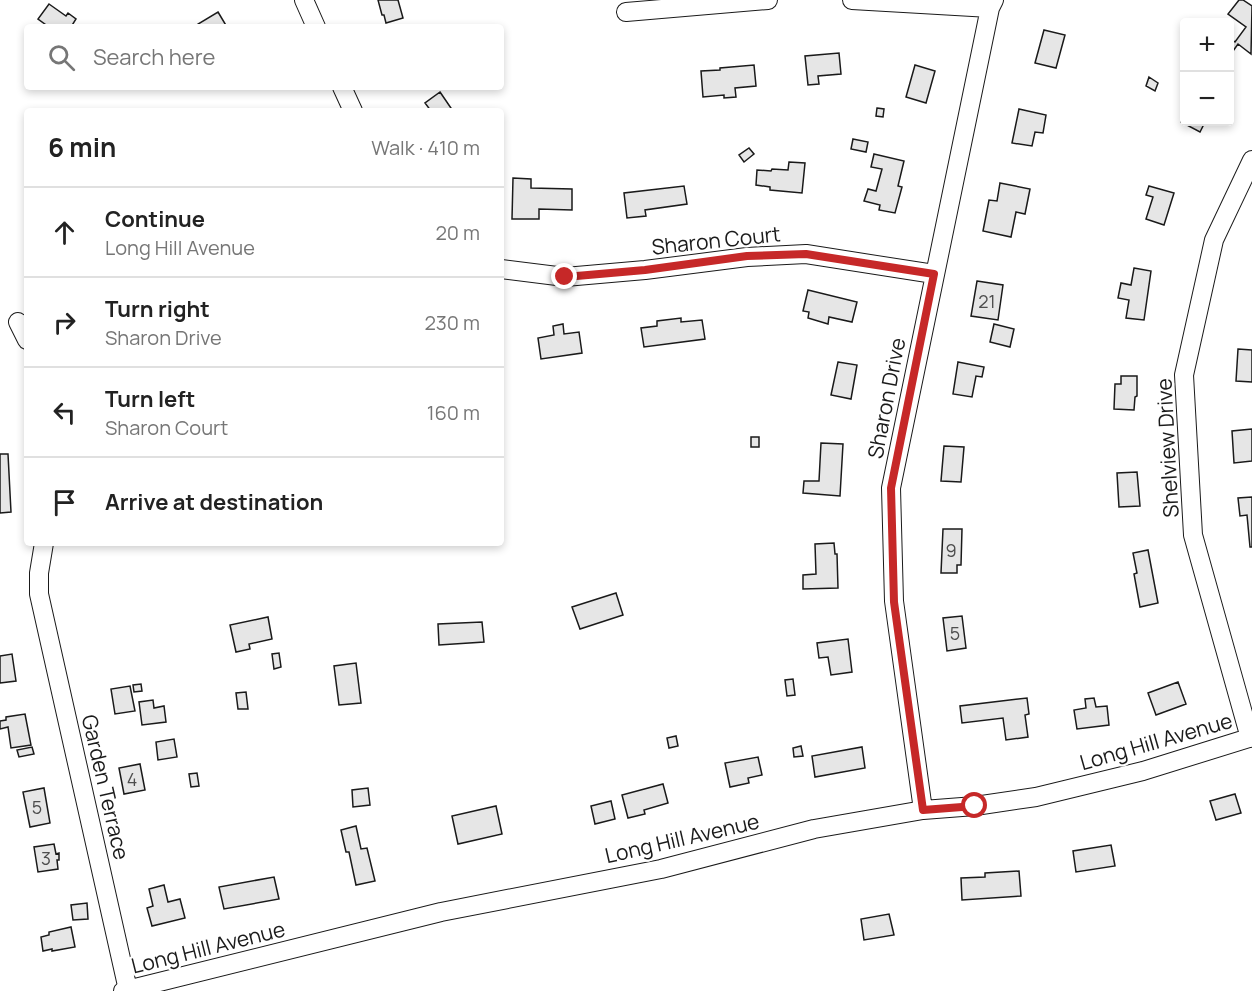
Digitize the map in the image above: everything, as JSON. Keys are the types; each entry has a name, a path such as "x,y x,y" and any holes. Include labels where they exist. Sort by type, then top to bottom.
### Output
{"street":[{"path":"304,0 315,24"},
{"path":"626,12 768,0"},
{"path":"852,0 992,4"},
{"name":"Sharon Drive","path":"923,810 894,602 891,488 992,4"},
{"path":"343,90 352,108"},
{"name":"Shelview Drive","path":"1251,738 1193,535 1184,375 1214,240 1252,160"},
{"name":"Sharon Court","path":"504,269 565,277 645,270 747,256 806,254 934,274"},
{"path":"18,322 24,334"},
{"name":"Garden Terrace","path":"44,546 39,573 39,594 126,990"},
{"name":"Long Hill Avenue","path":"126,990 441,912 661,869 814,829 923,810 975,806 1036,797 1143,771 1251,738"}],"building":[{"path":"378,0 398,0 403,18 386,23"},
{"path":"1239,0 1252,6 1251,54 1238,44 1234,50 1234,41 1246,27 1228,14"},
{"path":"49,4 66,16 68,13 76,19 73,24 45,24 38,19"},
{"path":"218,12 225,24 198,24"},
{"path":"1044,30 1065,35 1056,68 1035,63"},
{"path":"839,53 841,74 818,76 819,84 808,85 805,56"},
{"path":"754,65 756,86 735,88 736,97 724,98 724,95 703,97 701,71"},
{"path":"915,65 935,71 926,103 906,97"},
{"path":"1149,77 1158,83 1155,91 1146,86"},
{"path":"440,92 451,108 429,108 425,103"},
{"path":"877,108 884,109 883,117 876,116"},
{"path":"1019,109 1046,115 1043,133 1035,132 1032,146 1012,143"},
{"path":"1189,126 1203,126 1200,132"},
{"path":"853,139 868,142 866,152 851,149"},
{"path":"749,148 754,154 744,162 739,155"},
{"path":"874,154 904,161 898,186 902,187 895,213 879,210 880,205 864,201 868,189 876,191 882,169 871,167"},
{"path":"789,162 805,163 802,193 770,190 770,187 756,185 757,170 788,170"},
{"path":"513,178 531,179 531,188 572,189 572,210 539,209 539,219 512,219"},
{"path":"1000,183 1030,189 1025,214 1016,212 1011,237 983,231 989,200 997,201"},
{"path":"684,186 687,204 645,210 646,216 627,218 624,193"},
{"path":"1149,186 1174,193 1164,225 1146,219 1153,197 1146,195"},
{"path":"1134,268 1151,271 1144,320 1126,318 1129,300 1118,298 1121,283 1131,285"},
{"path":"977,281 1003,285 998,320 971,316"},
{"path":"808,290 857,302 852,322 829,317 828,324 808,318 809,312 803,311"},
{"path":"681,318 681,322 702,320 705,339 644,347 641,328 657,326 657,321"},
{"path":"563,324 564,334 579,332 582,353 541,359 538,338 554,335 553,326"},
{"path":"994,324 1014,329 1010,347 990,342"},
{"path":"1238,349 1252,350 1252,382 1236,381"},
{"path":"838,362 857,365 851,399 831,395"},
{"path":"958,362 984,367 982,377 976,376 972,397 953,394"},
{"path":"1121,376 1137,376 1134,410 1114,409 1115,384 1121,384"},
{"path":"1252,429 1252,461 1234,463 1232,431"},
{"path":"751,437 759,437 759,447 751,447"},
{"path":"821,443 843,444 840,496 803,493 804,481 819,481"},
{"path":"944,446 964,447 961,482 941,481"},
{"path":"0,454 8,454 11,512 0,513"},
{"path":"1137,472 1140,506 1119,507 1117,473"},
{"path":"1252,497 1252,547 1250,547 1247,515 1240,516 1238,498"},
{"path":"943,529 962,529 961,565 957,565 957,573 941,573"},
{"path":"834,543 835,554 837,554 838,588 803,589 803,575 816,574 815,544"},
{"path":"1148,550 1158,603 1140,607 1133,553"},
{"path":"616,593 623,615 580,629 572,607"},
{"path":"962,616 966,648 947,651 943,618"},
{"path":"268,617 272,639 249,644 250,649 236,652 230,625"},
{"path":"482,622 484,642 439,645 438,624"},
{"path":"848,639 852,672 831,675 828,657 819,658 817,643"},
{"path":"279,653 281,667 274,669 272,654"},
{"path":"12,654 16,681 0,683 0,656"},
{"path":"356,663 361,703 339,705 334,666"},
{"path":"793,679 795,695 787,696 785,680"},
{"path":"1178,682 1186,704 1156,715 1148,693"},
{"path":"141,684 142,691 134,692 133,685"},
{"path":"130,686 135,711 115,714 111,689"},
{"path":"246,692 248,709 238,709 236,693"},
{"path":"1027,698 1029,714 1025,715 1028,737 1006,740 1003,718 962,723 960,706"},
{"path":"1094,698 1096,707 1107,706 1109,725 1077,729 1074,710 1086,708 1085,699"},
{"path":"153,700 154,708 164,706 166,722 142,725 139,702"},
{"path":"25,714 31,745 11,748 8,727 0,729 0,721 6,720 6,717"},
{"path":"676,736 678,746 669,748 667,738"},
{"path":"174,739 177,757 158,760 156,742"},
{"path":"801,746 803,756 794,757 793,748"},
{"path":"32,747 34,754 19,757 17,750"},
{"path":"862,747 865,768 815,777 812,756"},
{"path":"758,757 762,775 748,778 749,783 730,787 725,763"},
{"path":"140,764 145,790 124,794 119,768"},
{"path":"197,773 199,786 191,787 189,774"},
{"path":"663,784 668,803 644,810 645,814 628,818 622,795"},
{"path":"44,788 50,823 30,827 23,792"},
{"path":"368,788 370,805 353,807 352,790"},
{"path":"1235,794 1241,813 1216,820 1210,801"},
{"path":"611,801 615,819 595,824 591,806"},
{"path":"496,806 502,834 458,844 452,816"},
{"path":"356,826 361,849 367,848 375,881 356,885 349,852 346,852 341,830"},
{"path":"54,844 56,854 59,853 58,869 38,872 34,847"},
{"path":"1111,845 1115,866 1076,872 1073,851"},
{"path":"1019,871 1021,896 962,900 961,878 985,877 985,873"},
{"path":"274,877 279,899 224,909 219,887"},
{"path":"164,885 168,902 180,899 185,918 152,926 147,908 153,906 149,889"},
{"path":"87,903 88,919 73,920 71,905"},
{"path":"889,914 894,935 864,940 861,919"},
{"path":"71,927 75,947 43,951 41,937 49,935 49,932"}],"route":[{"path":"565,277 645,270 747,256 806,254 934,274 891,488 894,602 923,810 975,806"}]}
